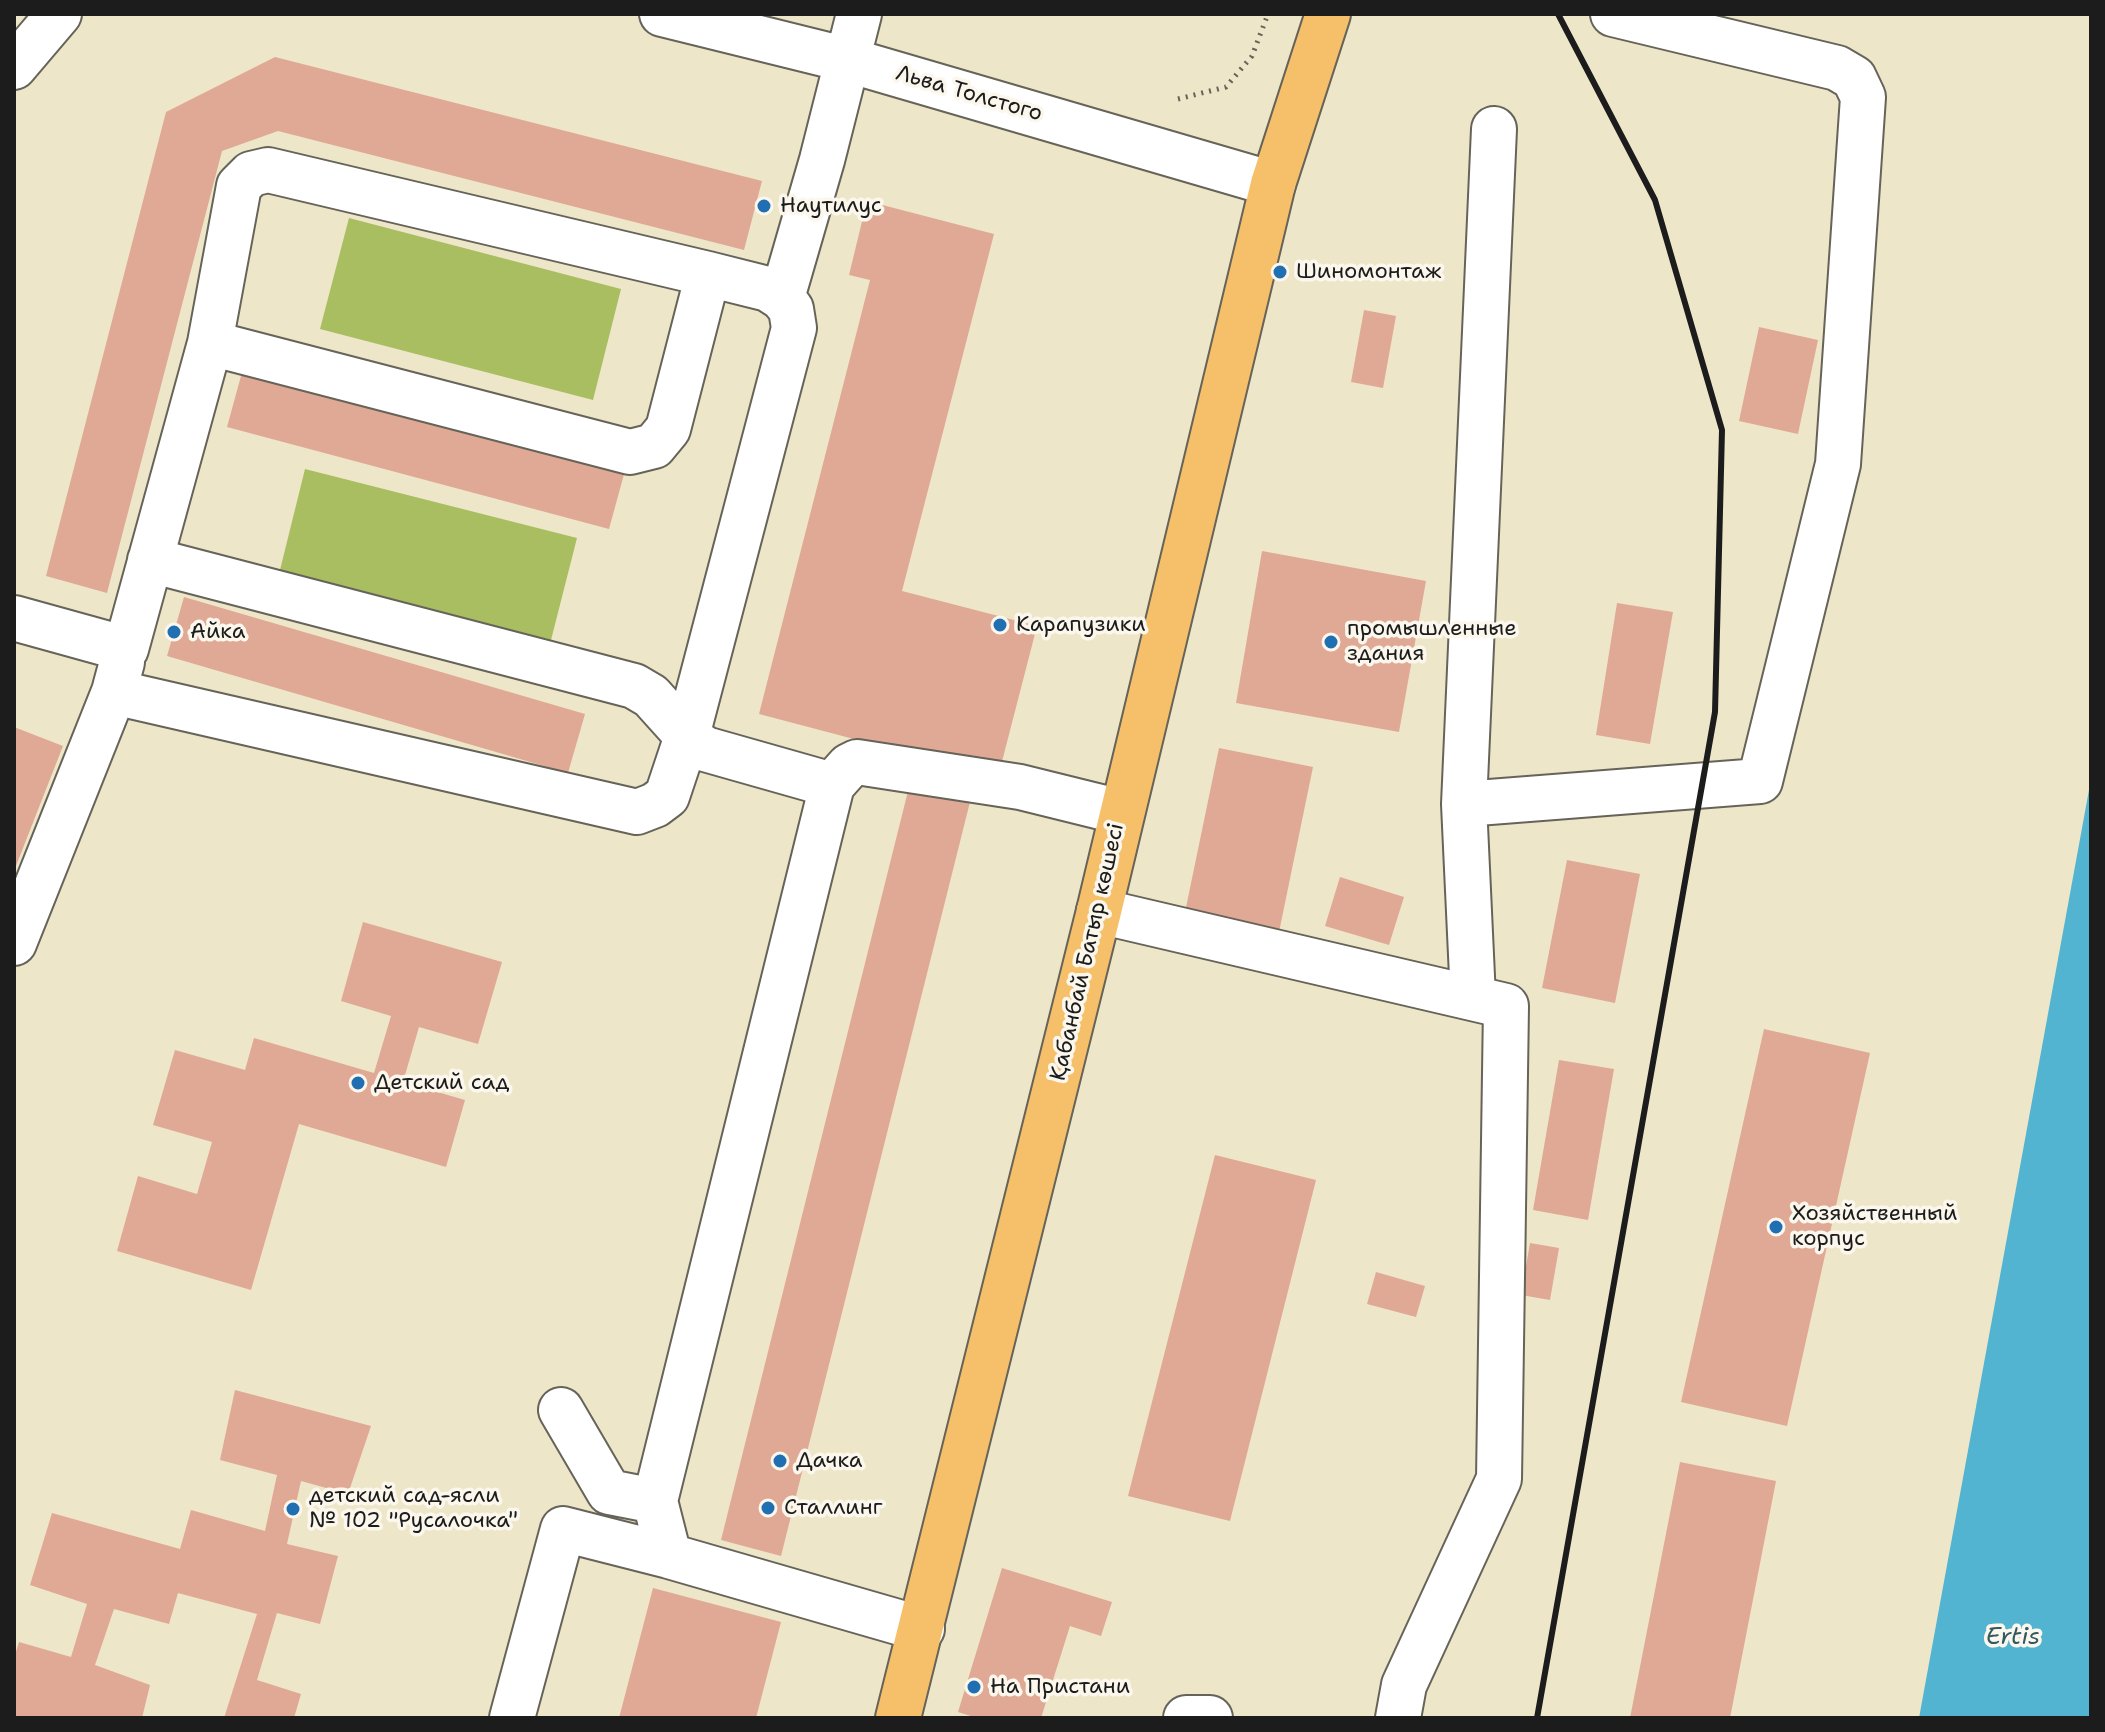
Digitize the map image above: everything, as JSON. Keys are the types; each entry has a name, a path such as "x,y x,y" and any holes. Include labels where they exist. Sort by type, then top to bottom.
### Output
{"main road":[{"name":"Қабанбай Батыр көшесі","path":"898,1718 1099,911 1273,184 1328,14"}],"street":[{"path":"14,67 59,14"},
{"name":"Льва Толстого","path":"662,14 848,60 1273,184"},
{"path":"782,298 859,14"},
{"path":"1464,804 1760,781 1838,464 1863,97 1859,88 1854,78 1837,68 1613,14"},
{"path":"1473,998 1464,804 1494,129"},
{"path":"14,943 114,692 210,343 239,186 251,174 268,170 768,289 791,309 794,328 687,736 667,796 655,805 637,812 114,692"},
{"path":"210,343 630,452 654,446 668,429 708,274"},
{"path":"150,560 634,686 651,696 687,736 705,749 832,785"},
{"path":"14,618 126,649"},
{"path":"669,1556 655,1501 832,785 849,766 857,762 1020,787 1121,812"},
{"path":"1099,911 1506,1006 1499,1479 1404,1685 1398,1718"},
{"path":"561,1410 609,1492 655,1501"},
{"path":"512,1718 563,1529 669,1556 922,1629"},
{"path":"1186,1718 1210,1718"}],"path":[{"path":"1178,99 1226,87 1252,56 1268,14"}],"green space":[{"path":"349,218 621,289 593,400 320,329"},
{"path":"305,469 577,538 551,640 280,570"}],"water":[{"name":"Ertis","path":"2091,779 2091,1718 1919,1718"}],"building":[{"path":"275,57 762,181 744,250 278,131 222,151 107,593 46,576 166,112"},
{"path":"867,201 994,234 902,591 1037,626 998,777 759,714 870,280 849,275"},
{"path":"1364,310 1396,316 1383,388 1351,382"},
{"path":"1759,327 1818,340 1798,434 1739,421"},
{"path":"244,365 626,467 609,529 227,427"},
{"name":"промышленные здания","path":"1262,551 1426,581 1399,732 1236,703"},
{"path":"184,597 585,714 568,773 167,656"},
{"path":"1617,603 1673,612 1650,744 1596,735"},
{"path":"14,727 63,746 14,871"},
{"path":"1219,748 1313,767 1278,937 1184,917"},
{"path":"912,775 973,790 781,1556 721,1540"},
{"path":"1567,860 1640,874 1615,1003 1542,988"},
{"path":"1340,877 1404,897 1389,945 1325,926"},
{"path":"363,922 502,962 478,1044 419,1027 403,1082 465,1100 446,1167 299,1124 251,1290 117,1251 138,1176 197,1194 212,1142 153,1125 175,1050 245,1070 254,1038 374,1073 391,1016 341,1001"},
{"name":"Хозяйственный корпус","path":"1764,1029 1870,1053 1787,1426 1681,1402"},
{"path":"1559,1060 1614,1069 1588,1220 1533,1210"},
{"path":"1215,1155 1316,1180 1230,1521 1128,1496"},
{"path":"1530,1243 1559,1248 1550,1300 1521,1295"},
{"path":"1376,1272 1425,1286 1416,1317 1367,1304"},
{"path":"235,1390 371,1426 348,1494 301,1481 287,1544 338,1556 320,1624 277,1613 257,1680 301,1694 294,1718 224,1718 257,1614 178,1593 169,1624 114,1609 95,1665 150,1685 142,1718 14,1718 14,1658 19,1642 71,1657 87,1604 30,1585 52,1513 180,1549 191,1510 265,1531 277,1475 220,1460"},
{"path":"1680,1462 1776,1481 1730,1718 1630,1718"},
{"path":"1002,1568 1112,1602 1101,1636 1070,1626 1041,1718 977,1718 958,1712"},
{"path":"653,1588 781,1622 756,1718 619,1718"}],"railway":[{"path":"1537,1718 1715,712 1722,430 1655,200 1558,14"}],"place":[{"name":"Наутилус","path":"764,206"},
{"name":"Шиномонтаж","path":"1280,272"},
{"name":"Карапузики","path":"1000,625"},
{"name":"Айка","path":"174,632"},
{"name":"промышленные здания","path":"1331,642"},
{"name":"Детский сад","path":"358,1083"},
{"name":"Хозяйственный корпус","path":"1776,1227"},
{"name":"Дачка","path":"780,1461"},
{"name":"Сталлинг","path":"768,1508"},
{"name":"детский сад-ясли № 102 \"Русалочка\"","path":"293,1509"},
{"name":"На Пристани","path":"974,1687"}]}
